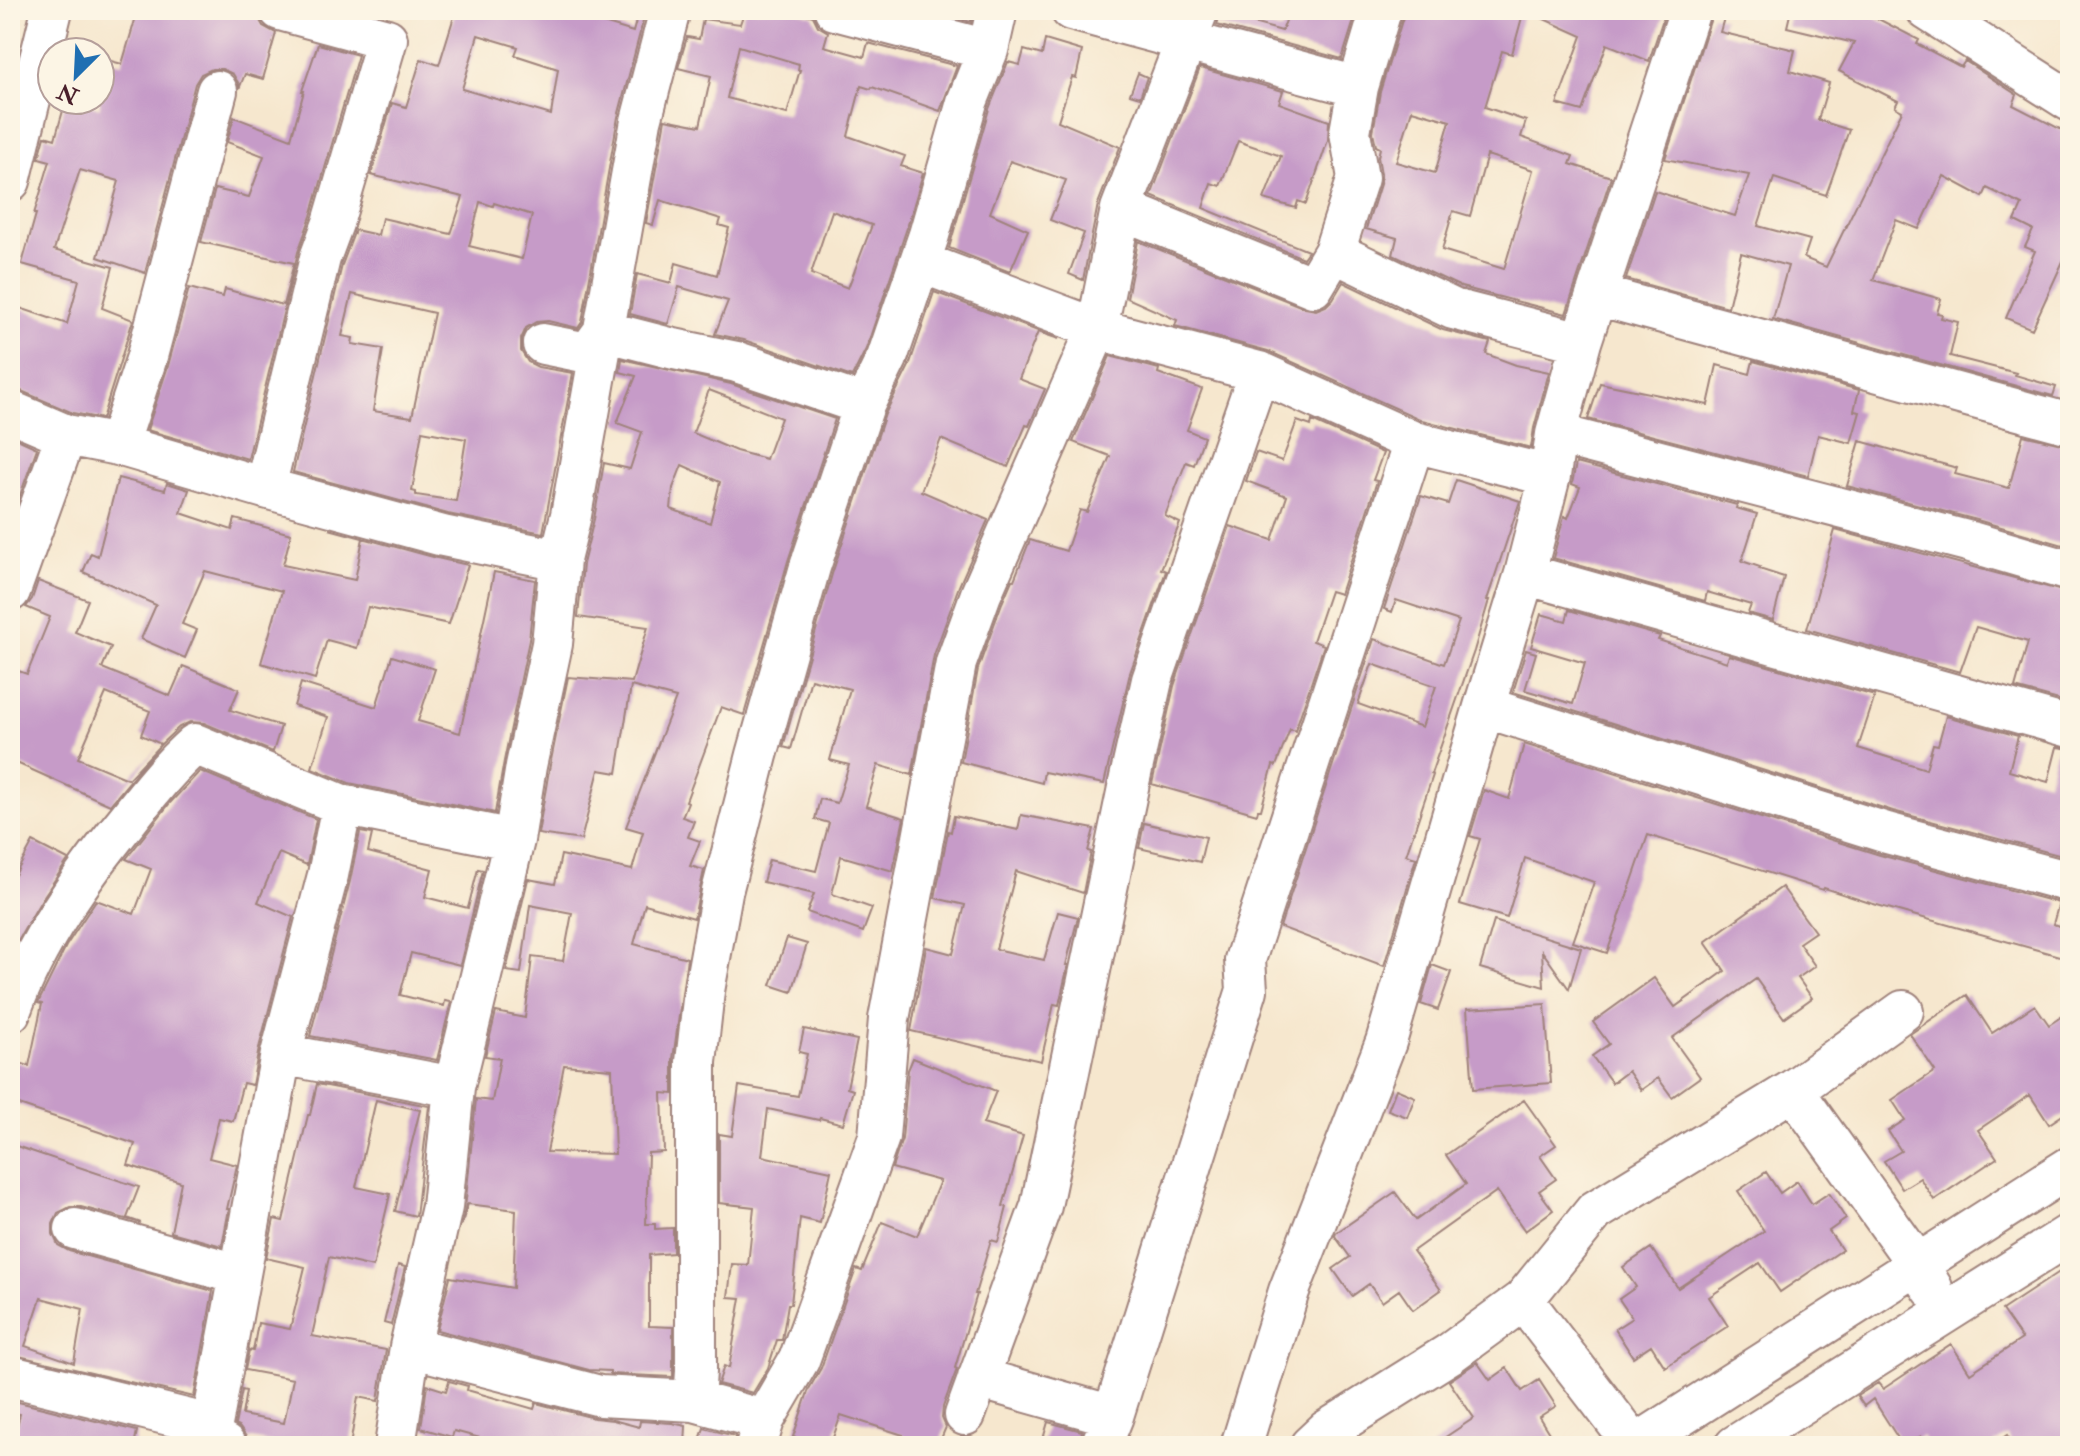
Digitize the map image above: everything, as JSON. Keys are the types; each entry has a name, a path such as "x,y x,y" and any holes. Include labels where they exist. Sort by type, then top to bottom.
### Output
{"street":[{"path":"10,181 52,10"},
{"path":"265,488 320,258 387,39 280,10"},
{"path":"395,1446 410,1347 442,1207 454,1087 514,840 552,644 560,560 571,515 641,121 670,10"},
{"path":"835,10 988,50"},
{"path":"694,1401 696,1062 706,977 722,892 810,567 864,405 887,358 920,262 967,102 988,50 997,10"},
{"path":"1071,10 1192,25 1358,87"},
{"path":"1121,209 1313,287 1334,252 1358,178 1350,132 1358,87 1381,10"},
{"path":"1241,1446 1289,1291 1386,1042 1525,574 1550,476 1556,434 1581,342 1690,10"},
{"path":"1927,10 1975,23 2070,101"},
{"path":"410,1347 600,1396 694,1401 760,1433 799,1360 879,1137 889,1019 956,663 981,594 1097,329 1121,209 1192,25"},
{"path":"118,445 146,360 217,91"},
{"path":"1334,252 1453,309 1581,342"},
{"path":"920,262 1097,329 1259,372 1414,442 1550,476"},
{"path":"1597,295 2066,413"},
{"path":"543,344 588,353 604,331"},
{"path":"604,331 737,362 864,405"},
{"path":"1259,372 1152,680 1041,1206 972,1396 1107,1431 1247,990 1245,960 1414,442"},
{"path":"10,411 66,435 118,445 443,536 560,560"},
{"path":"1556,434 1971,542 2070,571"},
{"path":"10,591 66,435"},
{"path":"1525,574 2070,727"},
{"path":"1484,707 1887,833 2070,882"},
{"path":"10,1012 21,982 44,939 102,851 172,764 195,744 342,805 514,840"},
{"path":"215,1445 238,1274 281,1054 328,875 342,805"},
{"path":"1310,1446 1326,1431 1449,1354 1523,1300 1595,1211 1793,1090 1903,1011"},
{"path":"281,1054 454,1087"},
{"path":"1793,1090 1918,1265 1947,1312"},
{"path":"1523,1300 1634,1446 2070,1167"},
{"path":"75,1229 238,1274"},
{"path":"1735,1446 2070,1234"},
{"path":"10,1376 202,1423 215,1445"}],"building":[{"path":"138,10 258,10 263,26 276,33 263,79 245,74 239,89 233,74 212,69 201,74 195,84 145,273 98,257 119,181 80,170 54,250 113,267 102,308 133,320 102,419 73,413 10,388 10,329 17,307 67,324 79,280 22,264 50,161 39,158 45,136 55,139 61,116 116,116 116,62 122,64"},
{"path":"456,10 561,10 633,32 639,10 646,10 618,117 582,322 578,328 548,321 536,322 526,328 521,339 521,351 528,362 538,367 573,373 543,533 448,514 293,472 342,265 355,230 378,235 382,218 451,234 463,197 371,175 392,103 406,107 421,59 439,65","holes":["478,35 518,47 515,55 558,69 551,115 462,89","480,202 493,206 494,203 532,215 522,259 469,246","352,294 434,313 412,417 373,411 383,349 352,344 353,338 342,336","422,431 466,439 456,501 416,495 412,491"]},
{"path":"745,10 793,10 813,16 818,26 828,32 824,46 864,57 868,43 957,66 940,111 861,86 848,136 905,156 901,166 923,173 866,349 852,377 744,340 715,334 728,301 679,287 668,324 630,314 637,274 671,283 676,263 717,275 729,228 719,225 721,219 660,200 653,225 646,223 665,119 700,126 711,76 678,68 687,37 699,39 703,19 740,24","holes":["739,46 799,64 787,114 727,98","832,211 872,225 848,288 811,274"]},
{"path":"926,10 973,10 971,22"},
{"path":"1290,10 1345,10 1356,14 1342,59 1217,25 1220,14 1282,31"},
{"path":"1403,10 1524,10 1512,54 1502,51 1485,107 1526,121 1521,137 1573,156 1570,164 1611,177 1566,314 1461,287 1393,255 1397,238 1366,229 1381,174 1380,148 1376,146 1373,132 1380,92","holes":["1412,110 1450,121 1435,173 1396,162","1487,155 1533,170 1504,269 1442,250 1453,211 1470,216"]},
{"path":"1524,10 1666,10 1649,61 1607,44 1582,111 1557,104 1582,36"},
{"path":"1791,10 1861,10 1919,40 1917,44 1961,67 1965,61 2017,95 2013,105 2070,134 2070,246 2032,329 2006,318 2035,251 2025,247 2033,230 2015,221 2022,205 1987,188 1983,197 1944,176 1919,229 1896,220 1873,280 1941,299 1937,313 1942,314 1941,318 1958,322 1950,356 2056,387 2053,396 1773,319 1788,266 1741,253 1728,307 1626,279 1655,191 1735,216 1749,175 1665,159 1712,15 1724,18 1720,32 1795,50 1790,71 1829,83 1818,120 1849,130 1826,195 1774,178 1758,226 1810,240 1804,258 1826,267 1902,111 1895,107 1898,101 1839,71 1854,43 1787,27"},
{"path":"1045,40 1082,51 1076,78 1072,77 1058,121 1120,147 1098,204 1083,280 1069,274 1084,233 1050,220 1066,180 1010,161 990,213 1028,230 1010,272 949,248 989,109 1008,62 1020,65 1024,50 1042,55"},
{"path":"318,44 358,55 298,252 248,459 147,430 189,288 223,297 225,289 283,305 294,263 201,242 215,189 249,197 264,156 227,142 234,117 291,139 302,91"},
{"path":"1200,68 1283,91 1279,103 1329,121 1328,140 1306,204 1298,201 1296,208 1264,199 1281,156 1238,141 1220,186 1211,183 1203,208 1308,251 1303,258 1151,196"},
{"path":"1138,73 1147,77 1140,97 1130,94"},
{"path":"1138,241 1305,308 1316,310 1326,306 1343,282 1443,330 1490,342 1486,354 1549,372 1531,448 1422,420 1268,351 1175,326 1177,320 1127,298"},
{"path":"934,292 1059,339 1038,332 1019,379 1045,389 1008,467 941,439 921,491 988,520 959,586 934,655 912,775 878,765 866,806 904,818 893,871 841,856 832,894 872,908 863,932 807,912 814,894 763,882 769,860 816,871 829,823 815,819 820,799 837,803 849,765 830,760 850,689 811,679 791,749 783,747 832,574 885,414 909,366"},
{"path":"1110,356 1159,369 1158,373 1202,389 1187,430 1204,437 1194,465 1186,462 1165,516 1180,523 1161,569 1166,571 1130,673 1104,784 1044,772 1042,783 961,762 978,669 1002,603 1030,540 1066,551 1080,510 1087,512 1110,456 1073,442"},
{"path":"622,359 731,384 835,419 788,561 744,715 721,707 686,801 682,817 694,821 688,837 700,841 690,866 704,870 694,918 645,904 634,944 687,958 673,1059 673,1094 662,1093 664,1152 648,1153 646,1224 655,1224 655,1229 673,1228 673,1253 649,1255 649,1326 673,1327 673,1377 589,1370 437,1330 450,1277 513,1288 516,1210 468,1204 461,1226 476,1099 492,1101 500,1058 485,1056 496,1012 525,1018 532,957 563,961 572,913 530,905 521,973 506,971 528,879 555,884 561,855 632,870 643,832 626,827 676,698 631,686 617,773 599,770 581,840 538,834 568,677 632,682 648,627 578,617 583,564 604,463 630,469 642,432 617,423 636,376 620,372","holes":["709,390 781,418 766,459 736,451 693,433","682,465 720,482 710,523 671,509 673,488","564,1065 612,1069 615,1154 547,1152"]},
{"path":"1753,361 1859,390 1854,411 1860,412 1851,443 1818,435 1808,476 1588,419 1600,383 1708,405 1717,365 1750,374"},
{"path":"1297,421 1311,426 1312,421 1383,453 1373,480 1377,481 1340,594 1330,591 1313,641 1324,645 1295,731 1290,729 1276,766 1273,765 1261,810 1257,814 1152,784 1174,686 1230,526 1272,540 1287,496 1246,481 1256,452 1282,461"},
{"path":"2023,435 2070,446 2070,547 1847,486 1860,441 1957,468 1955,474 2009,488"},
{"path":"13,437 37,448 10,523 10,505 16,488 10,485 10,446"},
{"path":"1576,463 1737,505 1736,508 1757,514 1742,561 1784,577 1773,620 1748,613 1751,605 1707,592 1705,601 1553,558 1564,516 1568,518 1580,487 1572,484"},
{"path":"118,478 165,490 167,483 189,490 181,513 232,530 235,519 291,534 283,565 355,580 363,538 468,565 449,624 368,607 357,648 327,640 315,679 261,663 282,591 205,571 182,624 197,630 185,658 141,639 156,605 83,572 91,553 98,556"},
{"path":"1456,480 1520,501 1406,855 1416,858 1384,966 1280,927 1374,639 1444,664 1459,621 1396,600 1392,612 1384,609 1421,496 1448,504","holes":["1372,664 1436,686 1422,727 1358,704"]},
{"path":"1835,530 2070,593 2070,703 2015,688 2028,642 1976,627 1960,672 1807,629"},
{"path":"494,572 535,580 529,640 495,813 349,783 312,768 328,717 294,706 301,683 376,707 392,656 435,669 418,721 460,733"},
{"path":"38,581 88,600 75,632 111,647 102,668 170,696 183,666 239,689 230,710 281,726 273,752 204,723 190,722 179,727 161,744 141,735 150,711 106,693 78,758 128,779 160,746 110,805 10,760 10,668 27,674 50,617 26,607"},
{"path":"1569,610 1660,636 1658,640 1727,662 1729,655 1875,696 1858,748 1926,769 1933,744 1938,745 1946,716 2018,736 2009,771 2048,782 2057,747 2070,749 2070,858 1893,811 1513,692 1526,650 1536,653 1525,690 1573,704 1585,663 1531,647 1541,614 1566,621"},
{"path":"1524,744 1880,855 2059,903 2053,924 2070,929 2070,959 1823,890 1648,835 1607,953 1573,942 1594,882 1525,858 1507,918 1460,904 1480,839 1470,836 1484,790 1509,799"},
{"path":"200,771 316,819 307,865 279,853 258,902 293,917 252,1085 243,1083 233,1121 219,1118 209,1158 237,1165 222,1246 171,1232 181,1182 128,1165 135,1144 10,1102 10,1060 29,1066 42,1004 38,1003 66,946 96,900 134,914 151,869 126,859"},
{"path":"1021,815 1094,829 1083,893 1016,871 996,949 1044,960 1058,912 1078,917 1059,1005 1054,1004 1041,1061 911,1031 926,947 953,954 965,905 935,898 948,831 951,832 954,816 1018,830"},
{"path":"1144,823 1206,837 1200,862 1139,848"},
{"path":"360,832 372,834 368,852 432,869 425,897 468,908 478,869 483,870 460,965 411,953 400,995 444,1006 445,1001 451,1002 437,1060 310,1036"},
{"path":"33,842 68,860 10,954 10,884"},
{"path":"1782,887 1815,932 1799,943 1815,966 1798,978 1812,998 1784,1018 1756,979 1672,1038 1700,1077 1672,1097 1658,1078 1641,1090 1628,1071 1612,1083 1592,1056 1609,1044 1593,1022 1654,978 1675,1007 1725,971 1705,942"},
{"path":"1494,921 1581,948 1569,989 1542,951 1544,987 1480,968"},
{"path":"787,938 807,944 792,992 771,985"},
{"path":"1432,965 1451,972 1438,1010 1421,1004"},
{"path":"1967,995 1992,1033 2035,1005 2049,1025 2070,1011 2070,1110 2049,1124 2030,1095 1978,1130 1997,1158 1934,1200 1920,1178 1902,1189 1884,1161 1901,1151 1888,1131 1905,1120 1892,1100 1935,1071 1910,1034"},
{"path":"1545,1004 1551,1083 1473,1089 1467,1009"},
{"path":"804,1029 857,1040 847,1088 853,1090 843,1124 768,1109 762,1156 831,1171 820,1223 800,1218 791,1304 788,1304 782,1340 777,1340 768,1368 753,1393 718,1384 724,1366 729,1368 741,1298 728,1297 732,1264 748,1265 754,1207 719,1203 719,1134 732,1136 739,1086 798,1096 807,1054 799,1052"},
{"path":"913,1058 996,1091 983,1124 1023,1136 1003,1206 1007,1207 998,1242 991,1240 975,1294 957,1369 943,1407 942,1418 946,1427 938,1446 899,1446 903,1435 841,1415 830,1446 818,1446 793,1437 856,1269 862,1271 882,1222 917,1236 940,1181 892,1168 902,1139 908,1070"},
{"path":"317,1084 429,1106 416,1216 395,1211 420,1110 376,1100 356,1187 390,1194 373,1267 329,1257 312,1336 386,1350 378,1401 358,1397 350,1446 287,1446 247,1438 235,1425 242,1390 246,1391 242,1415 284,1423 293,1379 245,1370 249,1350 253,1351 258,1323 290,1329 305,1267 266,1258 274,1219 283,1221"},
{"path":"1396,1089 1415,1097 1407,1117 1388,1110"},
{"path":"1524,1100 1556,1145 1540,1156 1556,1179 1539,1191 1553,1210 1525,1231 1497,1191 1413,1251 1441,1290 1413,1310 1399,1290 1382,1302 1369,1284 1352,1296 1333,1269 1350,1257 1336,1233 1395,1192 1416,1220 1466,1184 1446,1155"},
{"path":"10,1144 139,1187 127,1218 141,1223 81,1207 70,1207 58,1213 53,1224 58,1245 69,1251 213,1291 194,1397 10,1354","holes":["41,1298 83,1309 74,1363 25,1346"]},
{"path":"1766,1172 1780,1193 1797,1181 1812,1204 1829,1193 1846,1219 1829,1231 1842,1250 1780,1292 1760,1263 1709,1297 1728,1326 1665,1367 1651,1345 1633,1357 1615,1329 1632,1318 1619,1299 1636,1287 1623,1267 1651,1248 1678,1288 1764,1231 1738,1191"},
{"path":"398,1265 405,1267 391,1325 384,1323"},
{"path":"2070,1265 2070,1446 2014,1446 2007,1435 1991,1446 1928,1446 1921,1436 1903,1446 1873,1399 1864,1406 1857,1396 1878,1383 1883,1389 1951,1344 1970,1373 2022,1339 2002,1310"},
{"path":"1477,1362 1490,1380 1507,1368 1522,1391 1539,1380 1556,1406 1539,1417 1552,1438 1540,1446 1432,1446 1474,1418 1449,1381"},
{"path":"449,1381 468,1386 467,1390 534,1409 536,1403 639,1427 640,1421 686,1426 685,1446 510,1446 454,1431 452,1437 421,1428 427,1385 446,1391"},
{"path":"10,1400 137,1431 134,1446 12,1446 20,1414 10,1412"},
{"path":"1048,1422 1082,1431 1079,1446 1041,1446"},
{"path":"704,1428 735,1436 734,1446 698,1446"}]}
